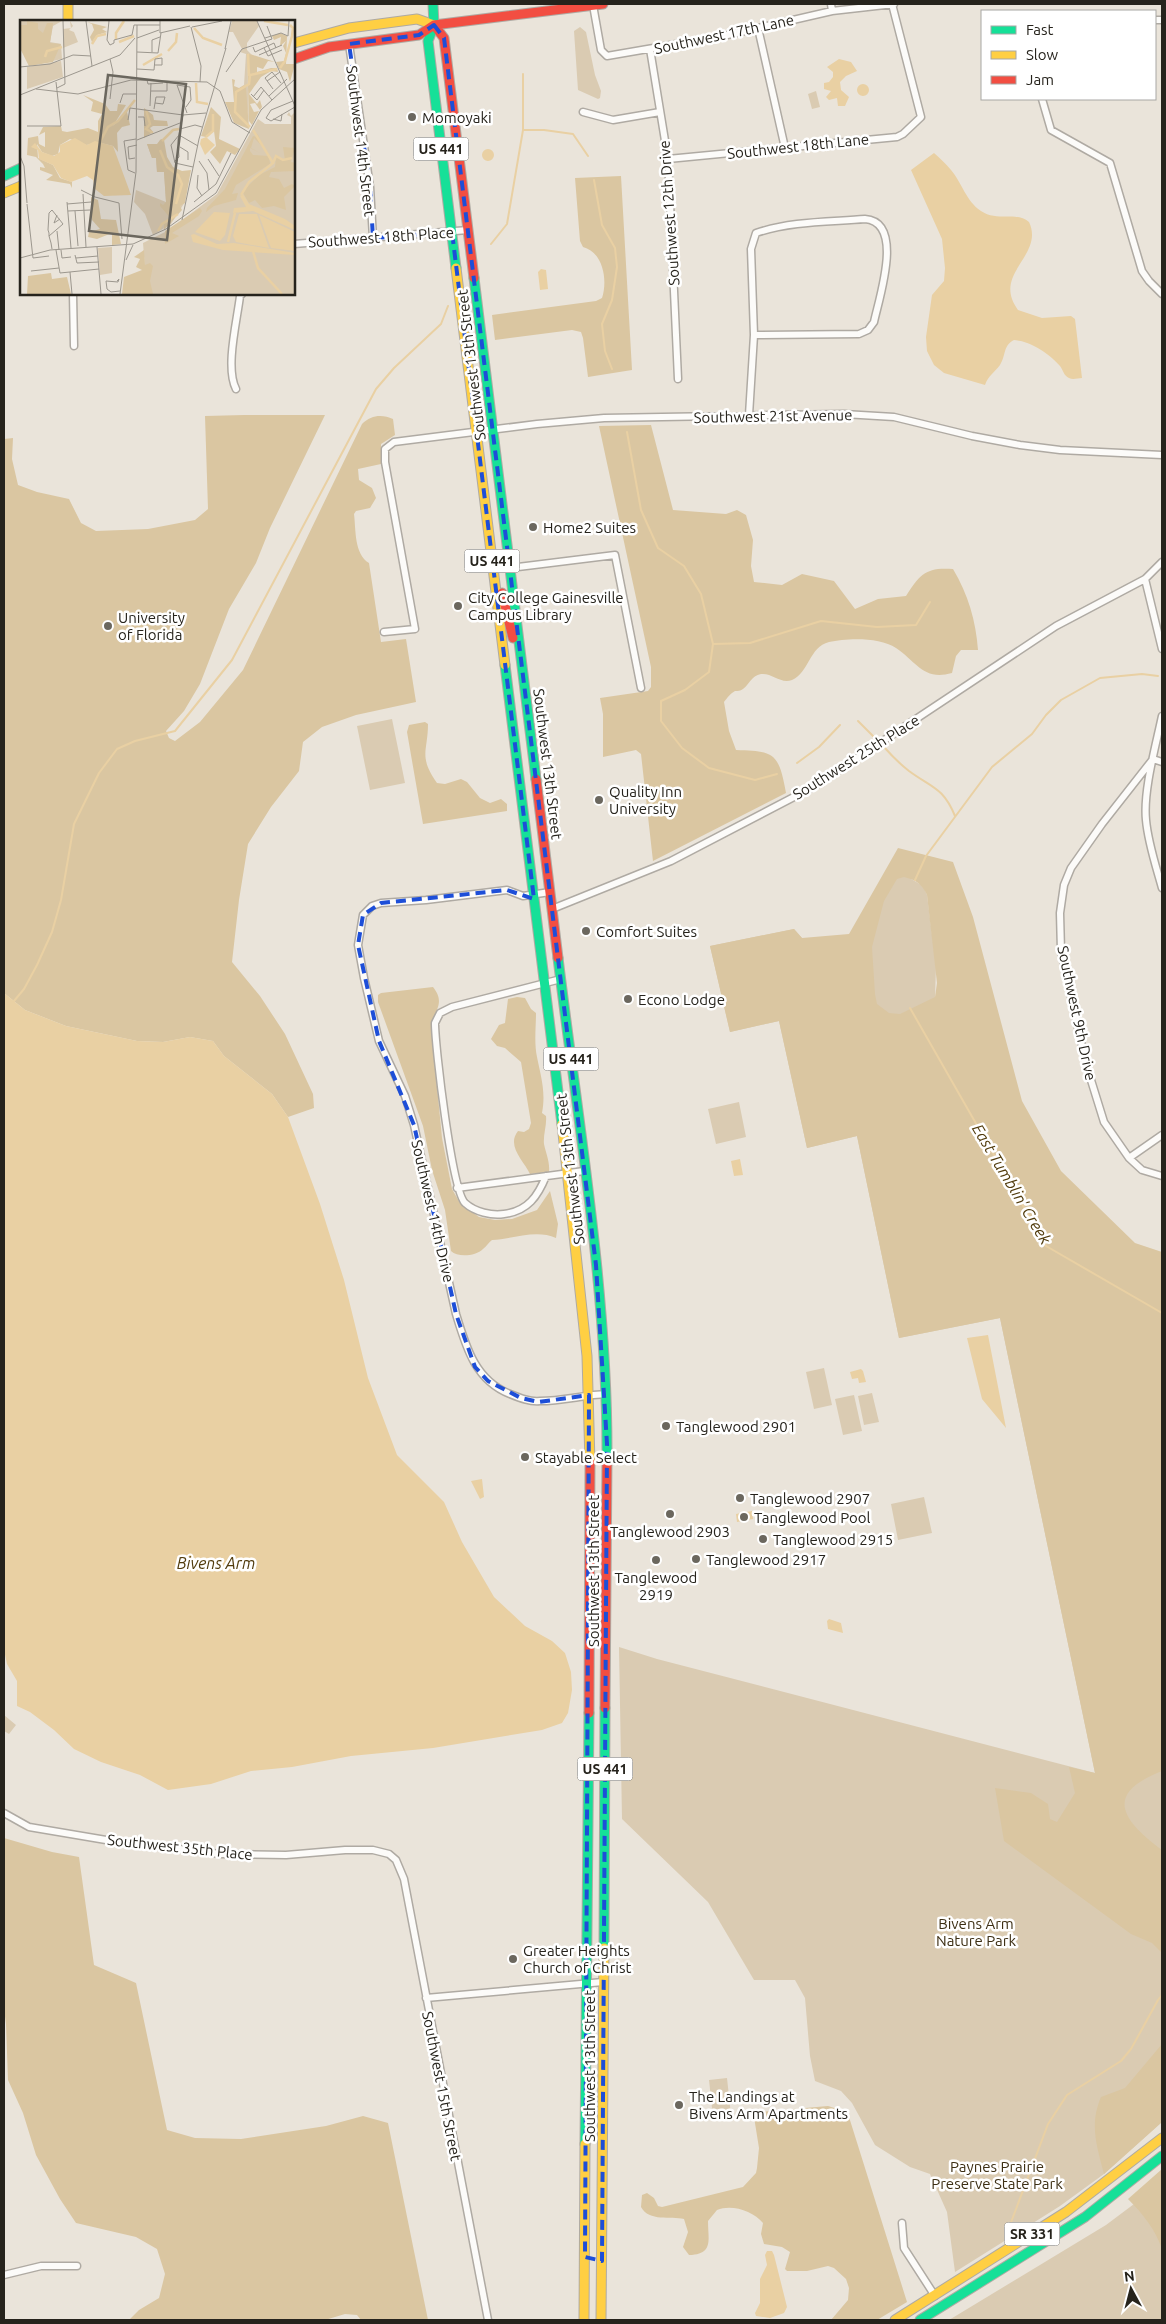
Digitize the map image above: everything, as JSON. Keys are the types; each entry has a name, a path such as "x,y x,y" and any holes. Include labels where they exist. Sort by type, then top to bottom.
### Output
{"main road":[{"path":"68,4 68,20"},
{"name":"Southwest 13th Street","path":"433,4 434,26 428,41 568,1173 584,1312 590,1395 584,2320"},
{"path":"295,59 319,50 349,44 419,35 434,26 598,4"},
{"path":"295,43 322,34 368,25 417,19 434,26"},
{"name":"Southwest 13th Street","path":"434,26 444,38 492,429 514,567 520,648 600,1302 606,1394 607,1614 601,2320"},
{"path":"4,176 20,168"},
{"path":"4,193 20,186"},
{"path":"493,570 514,567"},
{"path":"496,588 502,593 514,644 520,648"},
{"path":"514,733 530,732"},
{"path":"586,2090 603,2091"},
{"name":"SR 331","path":"895,2320 1095,2193 1162,2138"},
{"name":"SR 331","path":"920,2320 1014,2262 1102,2204 1162,2156"},
{"path":"1007,2250 1014,2262"},
{"path":"585,2257 602,2262"}],"street":[{"name":"Southwest 17th Lane","path":"598,4 603,54 607,56 758,28 830,12 894,4"},
{"path":"825,4 830,12"},
{"path":"830,12 831,4"},
{"name":"Southwest 18th Lane","path":"668,159 897,137 903,134 922,117 894,4"},
{"path":"758,28 785,148"},
{"name":"Southwest 14th Street","path":"349,44 370,187 373,238"},
{"name":"Southwest 12th Drive","path":"650,49 668,159 678,379"},
{"path":"1042,100 1050,130 1110,163 1142,271 1149,282 1162,294"},
{"path":"583,112 613,120 660,112"},
{"path":"749,415 754,334 751,248 756,234 775,227 809,223 874,220 880,224 888,245 874,322 868,330 859,334 754,334"},
{"name":"Southwest 18th Place","path":"295,244 468,230"},
{"path":"73,295 74,346"},
{"path":"236,389 231,380 241,295"},
{"name":"Southwest 21st Avenue","path":"384,632 415,628 385,462 385,449 394,442 492,429 604,418 806,414 894,417 972,436 1060,450 1162,455"},
{"path":"514,567 615,555 641,688"},
{"name":"Southwest 25th Place","path":"552,909 671,861 815,786 1056,626 1145,580 1162,562"},
{"path":"1145,580 1162,649"},
{"path":"1162,716 1153,759 1146,818 1150,846 1162,888"},
{"path":"1153,759 1162,762"},
{"name":"Southwest 9th Drive","path":"1153,759 1102,824 1071,868 1064,885 1060,913 1061,951 1086,1064 1104,1122 1129,1158 1142,1170 1162,1176"},
{"name":"Southwest 14th Drive","path":"533,894 523,896 507,890 426,900 381,902 372,906 362,919 358,945 379,1041 405,1096 414,1125 456,1314 465,1343 476,1367 488,1381 505,1392 539,1402 606,1394"},
{"path":"533,894 550,892"},
{"path":"546,1176 540,1193 529,1205 512,1213 497,1215 482,1213 465,1203 457,1188 449,1143 435,1029 437,1017 444,1010 561,979"},
{"path":"1129,1158 1162,1136"},
{"path":"457,1188 584,1171"},
{"path":"590,1614 607,1614"},
{"name":"Southwest 35th Place","path":"4,1813 29,1827 106,1840 220,1854 286,1855 373,1850 389,1854"},
{"name":"Southwest 15th Street","path":"389,1854 396,1860 404,1879 488,2320"},
{"path":"426,1998 587,1982 604,1982"},
{"path":"902,2223 904,2248 935,2296"},
{"path":"4,2275 41,2266 77,2266"}],"highlighted area":[{"path":"434,25 444,38 596,1265 607,1444 602,2261 585,2257 589,1395 539,1402 521,1398 488,1381 475,1367 456,1314 414,1125 379,1041 358,945 363,915 381,903 507,890 534,899 452,232 373,238 370,187 349,44 419,35"}],"green space":[{"path":"580,27 586,32 595,75 601,91 600,98 598,99 578,90 574,31"},
{"path":"816,91 820,107 812,109 808,94"},
{"path":"392,719 405,783 370,790 357,726"},
{"name":"Bivens Arm Nature Park","path":"889,866 923,886 927,895 936,966 935,997 1162,1347 1162,2122 1104,2174 1060,2206 955,2272 947,2212 930,2174 910,2167 875,2145 852,2103 841,2091 815,2081 810,2056 805,1998 795,1980 754,1980 708,1902 622,1819 619,1647 657,1659 1095,1773 1000,1318 899,1338 857,1136 807,1148 779,1021 730,1032 710,946 794,929 802,938 854,943"},
{"path":"739,1102 746,1137 716,1144 708,1109"},
{"path":"824,1368 832,1405 814,1409 806,1372"},
{"path":"872,1393 879,1422 864,1425 858,1396"},
{"path":"854,1395 862,1431 843,1435 835,1399"},
{"path":"924,1497 932,1533 898,1540 891,1504"},
{"path":"4,1715 16,1725 9,1734 4,1731"},
{"path":"727,2078 731,2115 713,2117 709,2080"},
{"path":"1162,2183 1162,2320 949,2320 1106,2225"}],"shaded area":[{"path":"621,176 632,370 588,377 581,332 572,330 495,340 492,315 596,301 602,298 604,275 602,268 595,255 583,247 580,241 575,178"},
{"name":"University of Florida","path":"325,415 270,528 256,563 229,609 200,684 184,711 166,731 169,738 175,741 200,722 243,670 362,424 377,416 393,419 395,435 381,444 381,464 358,469 359,480 372,488 376,498 370,508 356,511 354,514 357,541 361,554 369,563 381,642 406,639 416,702 356,715 322,727 303,742 299,771 271,807 248,844 232,962 260,996 285,1034 313,1094 314,1108 288,1117 272,1094 224,1056 213,1041 190,1037 163,1042 137,1041 66,1026 25,1010 4,993 4,439 13,438 12,459 18,485 37,492 69,499 81,523 96,531 148,529 195,520 208,509 205,416"},
{"path":"651,425 673,510 726,514 737,510 746,515 753,540 751,566 754,582 782,585 802,574 834,581 855,609 878,599 906,596 915,582 930,571 953,569 963,588 970,608 978,650 961,650 956,656 952,673 942,675 921,669 903,653 889,644 873,640 854,639 829,642 822,645 813,654 798,677 792,680 784,681 767,674 759,674 743,689 735,691 724,702 729,731 736,750 767,753 773,757 781,770 786,793 653,861 641,754 636,750 603,757 603,714 600,698 648,691 651,687 651,667 599,426"},
{"path":"425,722 428,724 426,760 431,774 437,783 445,784 461,779 467,782 480,798 490,803 501,799 507,804 507,811 423,824 407,732 409,725"},
{"path":"898,848 953,862 973,917 1022,1101 1061,1171 1135,1243 1162,1252 1162,1771 1143,1780 1131,1789 1126,1798 1125,1808 1129,1818 1137,1828 1162,1850 1162,1953 1152,1943 1131,1934 1004,1841 995,1788 1031,1793 1048,1804 1050,1819 1057,1822 1075,1793 1069,1767 1095,1773 1000,1318 899,1338 857,1136 807,1148 779,1021 730,1032 710,946 794,929 802,938 849,934","holes":["904,877 921,885 927,895 937,983 935,997 900,1014 889,1013 877,1004 872,947 884,901 897,879"]},
{"path":"433,987 437,992 439,1001 431,1025 442,1138 452,1189 460,1203 479,1217 495,1220 512,1219 537,1210 550,1191 558,1224 556,1238 548,1235 532,1234 492,1240 480,1251 472,1255 458,1255 451,1251 445,1210 432,1170 423,1126 378,1002 378,995 381,993"},
{"path":"525,998 531,1009 536,1013 536,1046 543,1091 542,1113 546,1116 544,1144 549,1172 530,1174 517,1153 514,1142 515,1137 518,1131 524,1132 529,1129 531,1123 521,1062 505,1048 497,1046 491,1039 499,1025 505,1023 508,999"},
{"path":"4,1838 52,1852 79,1857 94,1965 136,1983 167,2130 195,2138 241,2139 326,2126 363,2116 388,2123 428,2320 361,2320 357,2315 345,2314 325,2320 129,2320 139,2310 159,2298 165,2274 157,2249 136,2237 76,2223 60,2199 36,2155 23,2113 8,2080 4,2009"},
{"path":"1162,2044 1162,2122 1104,2174 1095,2136 1095,2117 1101,2097 1125,2088"},
{"path":"828,2106 841,2110 849,2117 907,2302 877,2320 831,2320 848,2300 849,2288 846,2279 834,2268 828,2266 807,2271 787,2271 785,2269 790,2252 782,2247 764,2244 761,2234 763,2223 748,2212 736,2208 717,2210 708,2221 709,2240 706,2249 703,2252 689,2255 683,2247 688,2232 684,2219 655,2217 649,2215 641,2207 642,2195 647,2193 654,2198 658,2206 662,2207 743,2187 756,2173 757,2168 759,2148 754,2117 760,2112"},
{"path":"1162,2169 1162,2249 1148,2222 1128,2199"}],"water":[{"path":"839,59 851,62 857,71 846,76 840,82 841,90 849,97 845,106 838,106 837,98 829,100 826,97 831,91 824,89 824,83 829,82 833,77 833,72 827,67"},
{"path":"863,84 869,90 863,96 857,90"},
{"path":"486,149 490,149 494,155 490,161 486,161 482,157 482,153"},
{"path":"934,153 951,170 968,197 981,211 993,216 1018,217 1029,222 1032,234 1030,245 1014,275 1011,285 1011,297 1018,310 1042,318 1071,316 1075,319 1082,378 1072,379 1067,377 1060,366 1045,352 1033,345 1014,340 1006,348 1000,365 985,385 944,373 934,365 927,351 926,337 932,295 944,281 945,268 942,239 911,170"},
{"path":"541,269 546,270 548,289 540,290 538,272"},
{"name":"Bivens Arm","path":"4,993 25,1010 66,1026 137,1041 163,1042 190,1037 213,1041 224,1056 272,1094 288,1117 320,1204 344,1280 368,1378 397,1455 444,1502 462,1542 494,1597 525,1626 552,1641 565,1653 571,1672 572,1690 568,1713 562,1723 542,1730 433,1748 351,1756 292,1767 251,1771 211,1784 168,1790 140,1775 101,1762 74,1749 54,1730 30,1712 17,1706 17,1681 7,1664 4,1650"},
{"path":"740,1159 743,1175 734,1176 731,1161"},
{"path":"988,1335 1006,1428 982,1399 967,1338"},
{"path":"861,1369 866,1382 859,1383 858,1378 852,1379 850,1372"},
{"path":"482,1479 484,1497 480,1499 471,1481"},
{"name":"Tanglewood Pool","path":"752,1511 753,1519 737,1522 736,1514"},
{"path":"829,1619 841,1623 843,1633 828,1629 827,1621"},
{"path":"767,2251 772,2251 774,2255 787,2307 784,2313 770,2318 756,2316 755,2313 760,2303 760,2279 767,2265 765,2255"}],"waterway":[{"path":"491,244 507,224 523,130 523,74"},
{"path":"523,130 544,130 573,134 588,156"},
{"path":"594,180 602,225 615,248 617,267 612,300 602,324 605,351 612,369"},
{"path":"14,1001 24,989 52,932 61,900 74,824 99,773 117,749 135,741 175,731 232,660 376,389 394,368 441,324 448,306"},
{"path":"627,432 641,510 658,548 684,566 701,594 713,644 709,672 685,690 661,701 661,721 682,748 709,768 755,780 777,774"},
{"path":"713,644 750,643 821,621 877,627 916,625 930,602"},
{"path":"915,880 926,856 992,767 1032,734 1046,715 1061,700 1100,678 1142,674 1158,676"},
{"path":"858,721 876,739"},
{"path":"797,763 819,747 840,725"},
{"path":"884,747 896,760 917,777 936,789 951,806 955,816"},
{"name":"East Tumblin' Creek","path":"910,1008 1046,1246 1162,1313"},
{"name":"East Tumblin' Creek","path":"1010,2225 1048,2124 1067,2095 1121,2061 1131,2049 1162,1995"}],"traffic: fast":[{"path":"433,4 434,25 428,41 456,268"},
{"path":"4,176 20,168"},
{"path":"474,278 536,779"},
{"path":"505,665 562,1124"},
{"path":"558,958 583,1145 597,1271 603,1334 607,1459"},
{"path":"604,1948 605,1708"},
{"path":"585,2144 589,1713"},
{"path":"920,2320 1085,2217 1162,2156"}],"traffic: slow":[{"path":"68,4 68,20"},
{"path":"295,43 349,28 417,19 434,25"},
{"path":"4,193 20,186"},
{"path":"456,268 505,665"},
{"path":"562,1124 587,1356 590,1463"},
{"path":"601,2320 604,1948"},
{"path":"895,2320 1066,2212 1162,2138"},
{"path":"584,2320 585,2144"}],"traffic: jam":[{"path":"295,59 329,47 419,35 434,25 603,4"},
{"path":"434,25 444,38 474,278"},
{"path":"502,593 513,638"},
{"path":"536,779 558,958"},
{"path":"605,1708 607,1459"},
{"path":"589,1713 590,1463"}],"place":[{"name":"Momoyaki","path":"412,117"},
{"name":"Home2 Suites","path":"533,527"},
{"name":"City College Gainesville Campus Library","path":"458,606"},
{"name":"University of Florida","path":"108,626"},
{"name":"Quality Inn University","path":"599,800"},
{"name":"Comfort Suites","path":"586,931"},
{"name":"Econo Lodge","path":"628,999"},
{"name":"Tanglewood 2901","path":"666,1426"},
{"name":"Stayable Select","path":"525,1457"},
{"name":"Tanglewood 2907","path":"740,1498"},
{"name":"Tanglewood 2903","path":"670,1514"},
{"name":"Tanglewood Pool","path":"744,1517"},
{"name":"Tanglewood 2915","path":"763,1539"},
{"name":"Tanglewood 2917","path":"696,1559"},
{"name":"Tanglewood 2919","path":"656,1560"},
{"name":"Greater Heights Church of Christ","path":"513,1959"},
{"name":"The Landings at Bivens Arm Apartments","path":"679,2105"}],"park label":[{"name":"Paynes Prairie Preserve State Park","path":"997,2174"}]}
